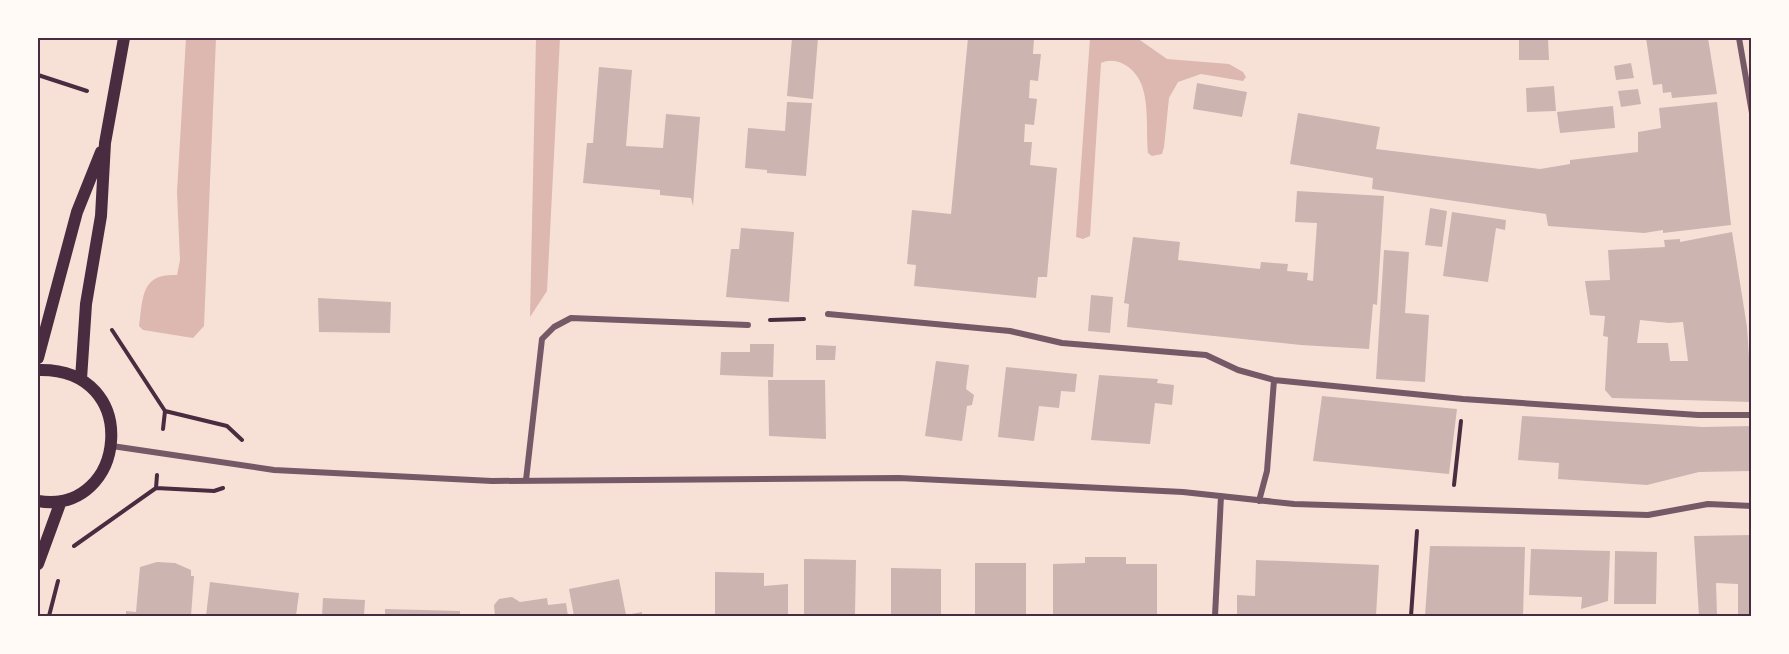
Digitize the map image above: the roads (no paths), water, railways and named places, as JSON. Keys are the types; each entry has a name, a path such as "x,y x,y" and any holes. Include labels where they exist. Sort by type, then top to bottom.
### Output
{"main road":[{"path":"81,379 86,304 101,216 105,143 124,38"},
{"path":"38,358 77,212 105,143"},
{"path":"38,370 66,372 81,379 103,400 113,430 112,446 106,465 95,481 80,493 61,501 38,501"},
{"path":"38,564 61,501"}],"street":[{"path":"1739,38 1752,113"},
{"path":"828,314 1010,331 1062,342 1206,355 1238,370 1274,380 1463,399 1698,415 1752,415"},
{"path":"526,480 542,339 554,327 571,318 748,325"},
{"path":"1259,501 1267,471 1274,380"},
{"path":"112,446 274,470 526,480 899,478 1183,492 1259,501 1648,516 1708,504 1752,506"},
{"path":"1215,616 1221,496"}]}
